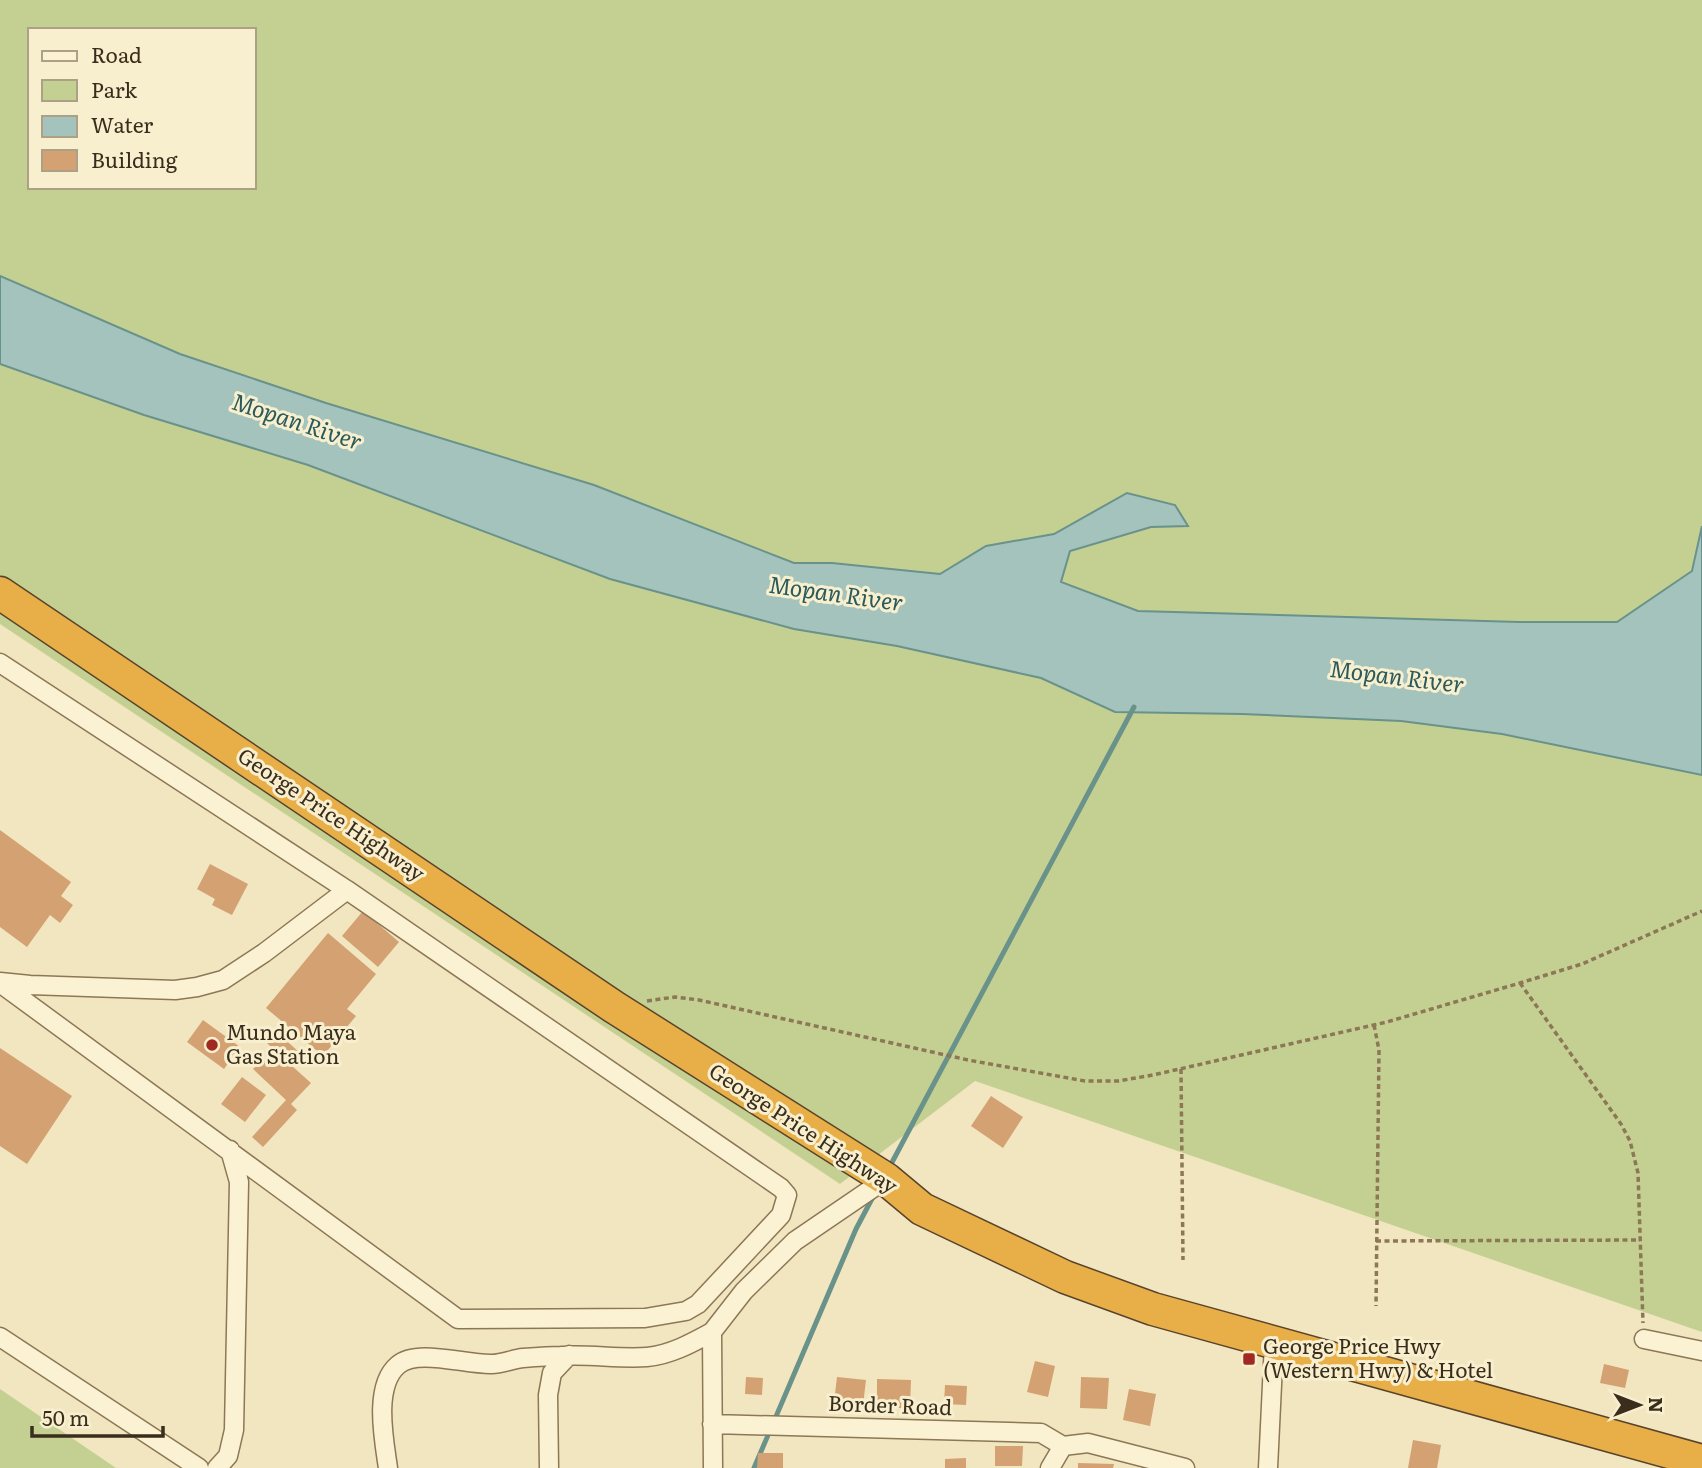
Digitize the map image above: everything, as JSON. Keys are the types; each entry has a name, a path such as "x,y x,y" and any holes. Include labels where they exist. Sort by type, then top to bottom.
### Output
{"highway":[{"name":"George Price Highway","path":"0,593 614,1007 886,1179 922,1209 1065,1277 1153,1310 1702,1461"}],"street":[{"path":"0,663 347,890 782,1188 787,1195 786,1204 781,1215 698,1304 686,1311 645,1318 458,1319 0,982"},
{"path":"0,982 162,989 197,987 223,980 233,974 347,890"},
{"path":"218,1468 228,1456 234,1430 239,1182 230,1150"},
{"path":"388,1468 383,1406 385,1387 397,1365 408,1358 418,1356 460,1363 496,1364 523,1358 569,1355 649,1357 686,1346 712,1332 744,1291 795,1241 886,1179"},
{"path":"712,1332 713,1468"},
{"path":"0,1337 199,1468"},
{"path":"1644,1339 1702,1351"},
{"path":"1268,1468 1275,1343"},
{"path":"549,1468 548,1395 552,1373 569,1355"},
{"name":"Border Road","path":"712,1424 1041,1433 1063,1446"},
{"path":"1050,1468 1063,1446 1088,1443 1185,1468"}],"path":[{"path":"614,1007 674,996 968,1060 1085,1081 1118,1081 1374,1025 1582,964 1702,911"},
{"path":"1520,982 1621,1124 1630,1141 1638,1173 1644,1339"},
{"path":"1374,1025 1379,1050 1376,1306"},
{"path":"1181,1069 1183,1259"},
{"path":"1376,1241 1640,1240"}],"green space":[{"path":"0,0 1702,0 1702,526 1692,571 1617,622 1519,622 1137,611 1061,582 1070,551 1151,527 1188,526 1127,493 1054,534 986,546 940,574 832,563 794,563 594,485 326,403 180,354 0,276"},
{"path":"0,364 144,415 308,465 610,579 794,629 897,646 1041,678 1115,712 1401,721 1502,734 1702,775 1702,1332 975,1081 840,1184 0,624"},
{"path":"0,1389 116,1468 0,1468"}],"water":[{"name":"Mopan River","path":"0,276 180,354 326,403 594,485 794,563 832,563 940,574 986,546 1054,534 1127,493 1175,505 1188,526 1151,527 1070,551 1061,582 1138,611 1519,622 1617,622 1692,571 1702,526 1702,775 1502,734 1401,721 1115,712 1041,678 897,646 794,629 610,579 308,465 144,415 0,364"}],"building":[{"path":"0,830 71,882 61,896 73,905 60,923 50,915 27,947 0,927"},
{"path":"210,864 248,884 232,915 212,905 215,899 197,889"},
{"path":"363,911 399,942 378,967 342,936"},
{"path":"328,933 376,974 347,1009 356,1016 323,1056 266,1008"},
{"path":"203,1020 240,1047 224,1069 187,1042"},
{"path":"277,1032 302,1055 292,1066 311,1083 291,1104 297,1110 263,1147 252,1137 286,1100 253,1069 263,1059 268,1064 277,1053 267,1043"},
{"path":"0,1048 72,1096 27,1164 0,1146"},
{"path":"242,1077 266,1095 245,1122 221,1104"},
{"path":"991,1096 1023,1117 1003,1148 971,1126"},
{"path":"1035,1361 1055,1366 1048,1397 1027,1392"},
{"path":"1604,1364 1629,1370 1625,1388 1600,1383"},
{"path":"746,1377 763,1378 762,1395 745,1394"},
{"path":"837,1377 866,1380 863,1405 834,1402"},
{"path":"1081,1377 1109,1378 1107,1409 1080,1408"},
{"path":"877,1379 911,1380 910,1408 877,1408"},
{"path":"945,1385 967,1386 966,1405 944,1404"},
{"path":"1129,1389 1156,1394 1150,1426 1123,1420"},
{"path":"1413,1440 1441,1445 1437,1468 1408,1468"},
{"path":"995,1446 1023,1446 1022,1466 995,1466"},
{"path":"758,1453 783,1453 783,1468 757,1468"},
{"path":"966,1458 966,1468 945,1468 945,1459"},
{"path":"1078,1463 1114,1464 1113,1468 1078,1468"}],"waterway":[{"path":"889,1168 1134,707"},
{"path":"754,1468 856,1229 874,1195"}],"place":[{"name":"Mundo Maya Gas Station","path":"212,1045"},
{"name":"George Price Hwy (Western Hwy) & Hotel","path":"1249,1359"}]}
